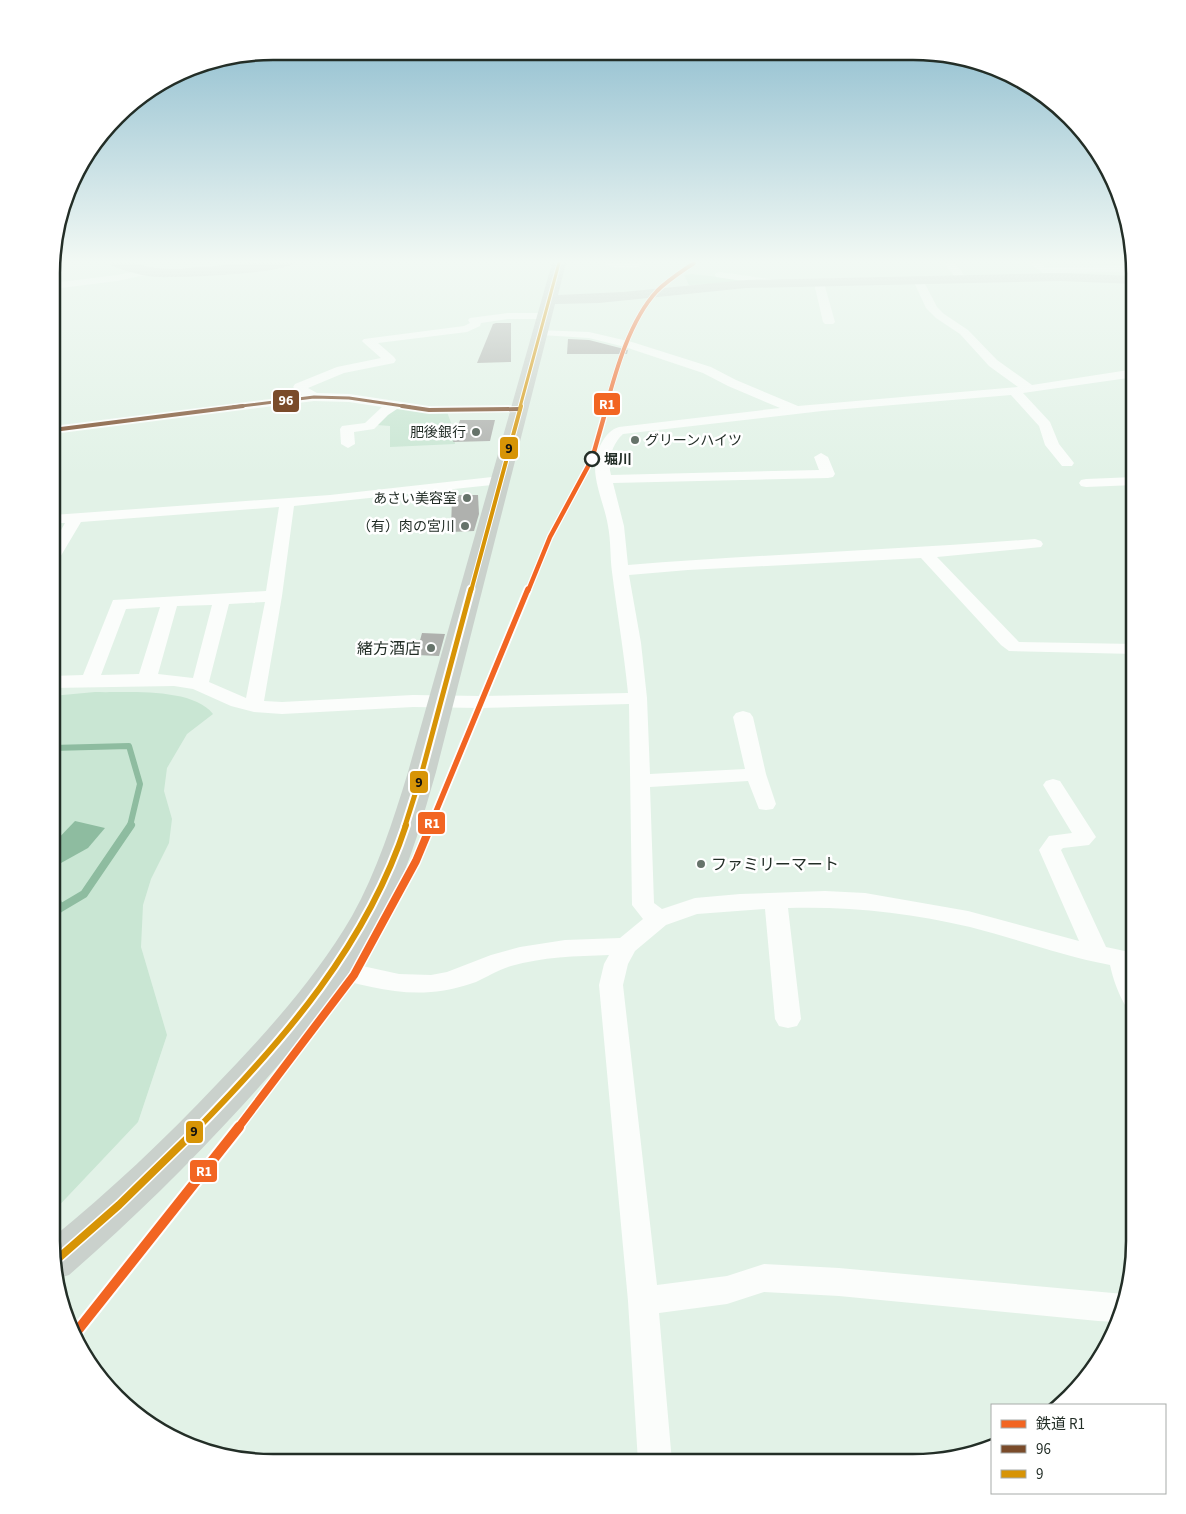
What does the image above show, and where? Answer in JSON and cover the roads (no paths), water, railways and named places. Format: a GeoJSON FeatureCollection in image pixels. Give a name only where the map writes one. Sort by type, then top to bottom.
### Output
{"type":"FeatureCollection","features":[{"type":"Feature","properties":{"kind":"main road"},"geometry":{"type":"LineString","coordinates":[[60,1257],[88,1234],[184,1144],[271,1051],[335,969],[368,915],[396,856],[422,772],[540,334]]}},
{"type":"Feature","properties":{"kind":"street"},"geometry":{"type":"LineString","coordinates":[[314,397],[299,387],[301,384],[341,370],[390,360],[368,341],[429,334]]}},
{"type":"Feature","properties":{"kind":"street"},"geometry":{"type":"LineString","coordinates":[[586,334],[628,344],[707,370],[732,383],[797,410]]}},
{"type":"Feature","properties":{"kind":"street"},"geometry":{"type":"LineString","coordinates":[[966,334],[993,363],[1030,389]]}},
{"type":"Feature","properties":{"kind":"street"},"geometry":{"type":"LineString","coordinates":[[658,919],[642,905],[638,698],[632,643],[620,571],[616,526],[602,468],[603,456],[611,439],[619,431],[797,410],[1014,391],[1126,374]]}},
{"type":"Feature","properties":{"kind":"street"},"geometry":{"type":"LineString","coordinates":[[1122,375],[1126,378]]}},
{"type":"Feature","properties":{"kind":"street"},"geometry":{"type":"LineString","coordinates":[[1014,391],[1046,425],[1052,445],[1067,463]]}},
{"type":"Feature","properties":{"kind":"street"},"geometry":{"type":"LineString","coordinates":[[60,429],[314,397],[349,398],[393,406],[440,410],[520,409]]}},
{"type":"Feature","properties":{"kind":"street"},"geometry":{"type":"LineString","coordinates":[[348,444],[347,429],[368,426],[383,412],[393,406]]}},
{"type":"Feature","properties":{"kind":"street"},"geometry":{"type":"LineString","coordinates":[[605,479],[828,474],[821,457]]}},
{"type":"Feature","properties":{"kind":"street"},"geometry":{"type":"LineString","coordinates":[[60,518],[287,502],[501,480]]}},
{"type":"Feature","properties":{"kind":"street"},"geometry":{"type":"LineString","coordinates":[[1086,483],[1126,481]]}},
{"type":"Feature","properties":{"kind":"street"},"geometry":{"type":"LineString","coordinates":[[254,706],[274,596],[287,502]]}},
{"type":"Feature","properties":{"kind":"street"},"geometry":{"type":"LineString","coordinates":[[60,544],[77,516]]}},
{"type":"Feature","properties":{"kind":"street"},"geometry":{"type":"LineString","coordinates":[[620,571],[688,565],[924,554],[1035,544]]}},
{"type":"Feature","properties":{"kind":"street"},"geometry":{"type":"LineString","coordinates":[[924,554],[1014,647],[1126,649]]}},
{"type":"Feature","properties":{"kind":"street"},"geometry":{"type":"LineString","coordinates":[[90,680],[118,604],[274,596]]}},
{"type":"Feature","properties":{"kind":"street"},"geometry":{"type":"LineString","coordinates":[[198,684],[202,678],[222,599]]}},
{"type":"Feature","properties":{"kind":"street"},"geometry":{"type":"LineString","coordinates":[[147,679],[170,602]]}},
{"type":"Feature","properties":{"kind":"street"},"geometry":{"type":"LineString","coordinates":[[60,682],[147,679],[198,684],[238,702],[254,706],[282,708],[413,701],[638,698]]}},
{"type":"Feature","properties":{"kind":"street"},"geometry":{"type":"LineString","coordinates":[[743,717],[756,774],[766,804]]}},
{"type":"Feature","properties":{"kind":"street"},"geometry":{"type":"LineString","coordinates":[[640,781],[756,774]]}},
{"type":"Feature","properties":{"kind":"street"},"geometry":{"type":"LineString","coordinates":[[1053,785],[1085,837],[1081,840],[1057,841],[1050,850],[1097,954]]}},
{"type":"Feature","properties":{"kind":"street"},"geometry":{"type":"LineString","coordinates":[[654,1454],[643,1301],[611,985],[616,964],[626,946],[658,919],[695,906],[825,899],[865,902],[968,919],[1097,954],[1126,960]]}},
{"type":"Feature","properties":{"kind":"street"},"geometry":{"type":"LineString","coordinates":[[776,901],[788,1019]]}},
{"type":"Feature","properties":{"kind":"street"},"geometry":{"type":"LineString","coordinates":[[335,969],[354,975],[404,984],[436,984],[462,977],[504,959],[540,951],[626,946]]}},
{"type":"Feature","properties":{"kind":"street"},"geometry":{"type":"LineString","coordinates":[[1126,968],[1124,975],[1126,980]]}},
{"type":"Feature","properties":{"kind":"street"},"geometry":{"type":"LineString","coordinates":[[643,1301],[727,1290],[764,1278],[839,1282],[1115,1308]]}},
{"type":"Feature","properties":{"kind":"waterway"},"geometry":{"type":"LineString","coordinates":[[60,748],[129,746],[140,784],[130,826]]}},
{"type":"Feature","properties":{"kind":"waterway"},"geometry":{"type":"LineString","coordinates":[[60,908],[84,894],[131,825]]}},
{"type":"Feature","properties":{"kind":"rail line","name":"R1"},"geometry":{"type":"LineString","coordinates":[[79,1329],[270,1088],[354,975],[416,861],[550,537],[592,459],[617,368],[632,334]]}},
{"type":"Feature","properties":{"kind":"place","name":"肥後銀行"},"geometry":{"type":"Point","coordinates":[476,432]}},
{"type":"Feature","properties":{"kind":"place","name":"グリーンハイツ"},"geometry":{"type":"Point","coordinates":[635,440]}},
{"type":"Feature","properties":{"kind":"place","name":"堀川"},"geometry":{"type":"Point","coordinates":[592,459]}},
{"type":"Feature","properties":{"kind":"place","name":"あさい美容室"},"geometry":{"type":"Point","coordinates":[467,498]}},
{"type":"Feature","properties":{"kind":"place","name":"（有）肉の宮川"},"geometry":{"type":"Point","coordinates":[465,526]}},
{"type":"Feature","properties":{"kind":"place","name":"緒方酒店"},"geometry":{"type":"Point","coordinates":[431,648]}},
{"type":"Feature","properties":{"kind":"place","name":"ファミリーマート"},"geometry":{"type":"Point","coordinates":[701,864]}}]}
